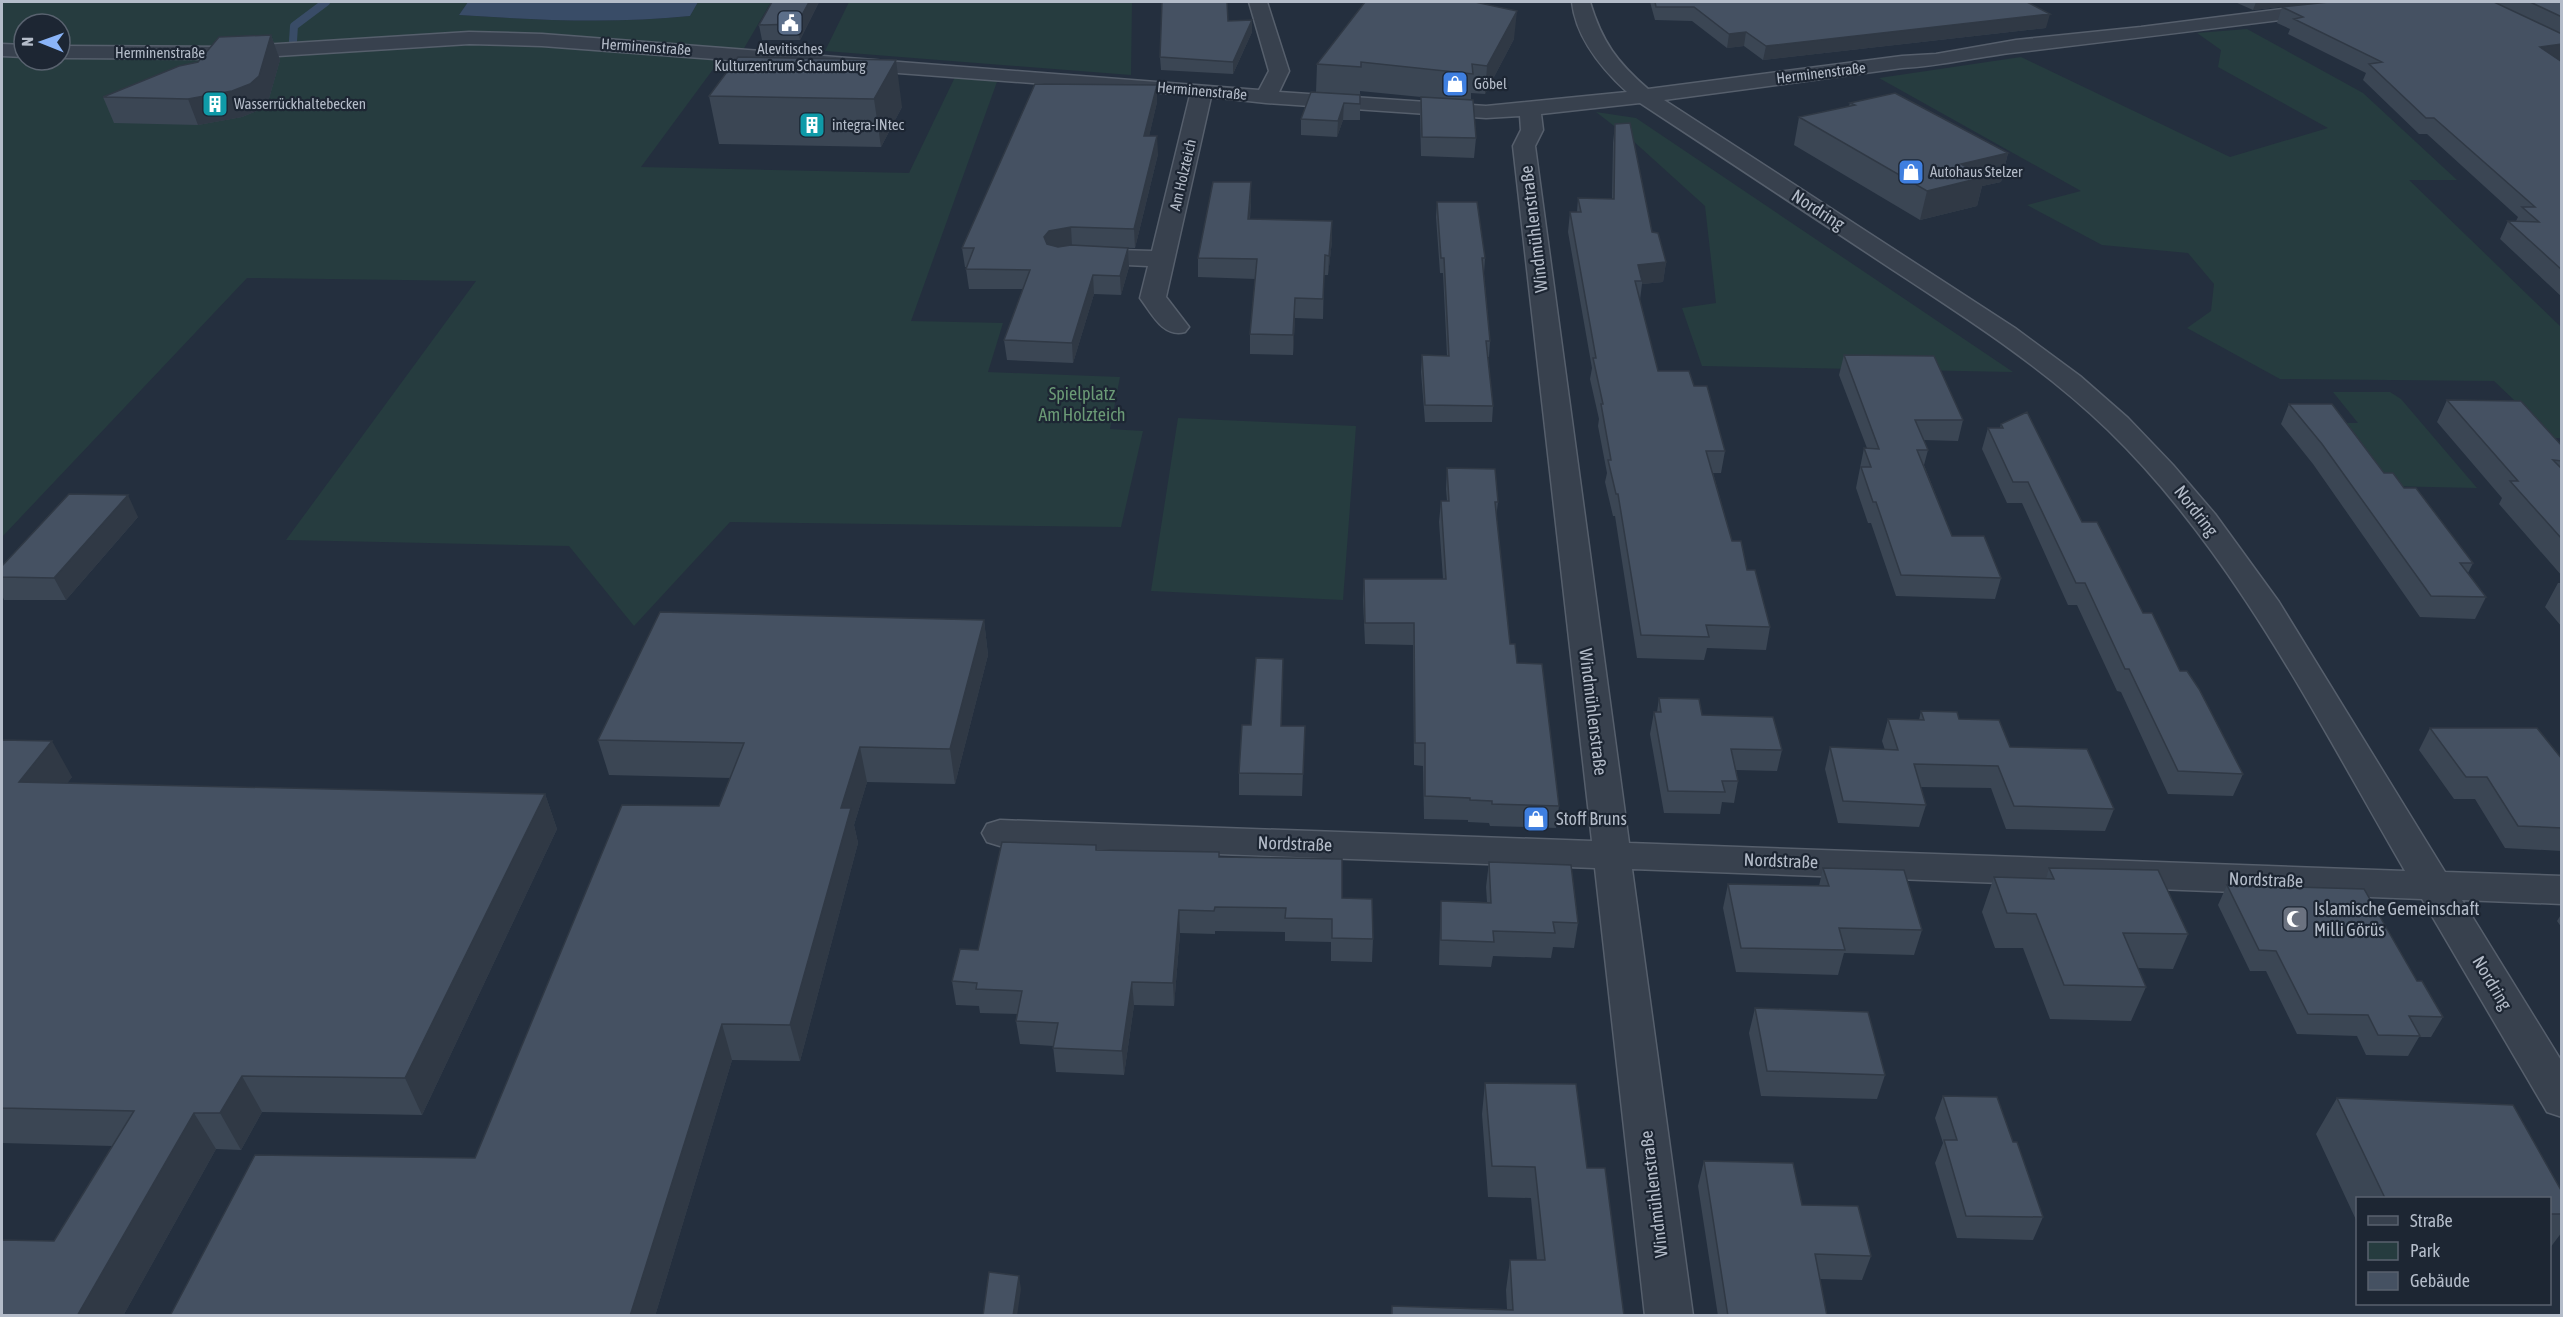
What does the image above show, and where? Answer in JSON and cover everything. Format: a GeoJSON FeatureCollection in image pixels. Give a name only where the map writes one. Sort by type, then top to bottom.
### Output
{"type":"FeatureCollection","features":[{"type":"Feature","properties":{"kind":"street","name":"Herminenstraße"},"geometry":{"type":"LineString","coordinates":[[1258,2],[1279,71],[1266,97]]}},
{"type":"Feature","properties":{"kind":"street","name":"Nordring"},"geometry":{"type":"LineString","coordinates":[[1581,2],[1590,36],[1602,56],[1644,96],[2006,333],[2070,382],[2118,424],[2163,471],[2204,520],[2268,609],[2562,1100]]}},
{"type":"Feature","properties":{"kind":"street"},"geometry":{"type":"LineString","coordinates":[[2255,2],[2280,14]]}},
{"type":"Feature","properties":{"kind":"street","name":"Herminenstraße"},"geometry":{"type":"LineString","coordinates":[[72,52],[232,53],[470,38],[542,40],[1486,112],[1530,110],[1902,62],[1936,60],[2016,46],[2141,33],[2375,2]]}},
{"type":"Feature","properties":{"kind":"street","name":"Am Holzteich"},"geometry":{"type":"LineString","coordinates":[[1176,327],[1153,298],[1202,90]]}},
{"type":"Feature","properties":{"kind":"street","name":"Windmühlenstraße"},"geometry":{"type":"LineString","coordinates":[[1530,110],[1532,130],[1524,146],[1669,1316]]}},
{"type":"Feature","properties":{"kind":"street"},"geometry":{"type":"LineString","coordinates":[[1060,257],[1072,255],[1163,259]]}},
{"type":"Feature","properties":{"kind":"street","name":"Nordstraße"},"geometry":{"type":"LineString","coordinates":[[1000,833],[2562,890]]}},
{"type":"Feature","properties":{"kind":"green space","name":"Spielplatz Am Holzteich"},"geometry":{"type":"Polygon","coordinates":[[[2,2],[468,2],[459,15],[603,21],[690,16],[698,2],[771,2],[743,50],[728,49],[641,167],[909,173],[956,75],[998,79],[911,321],[1003,323],[988,372],[1120,377],[1110,429],[1143,431],[1121,527],[730,522],[634,626],[569,546],[286,540],[476,281],[247,278],[2,537],[2,2]]]}},
{"type":"Feature","properties":{"kind":"green space"},"geometry":{"type":"Polygon","coordinates":[[[849,2],[1132,2],[1131,75],[825,51],[849,2]]]}},
{"type":"Feature","properties":{"kind":"green space"},"geometry":{"type":"Polygon","coordinates":[[[2247,29],[2363,93],[2457,180],[2409,180],[2561,327],[2561,438],[2554,438],[2494,381],[2280,379],[2187,328],[2211,311],[2214,284],[2188,253],[2102,245],[2027,205],[2081,191],[1879,78],[2021,57],[2230,157],[2328,128],[2218,67],[2221,50],[2197,33],[2247,29]]]}},
{"type":"Feature","properties":{"kind":"green space"},"geometry":{"type":"Polygon","coordinates":[[[1596,112],[1636,118],[2013,372],[1702,366],[1682,308],[1716,303],[1705,206],[1631,139],[1596,112]]]}},
{"type":"Feature","properties":{"kind":"green space"},"geometry":{"type":"Polygon","coordinates":[[[2333,392],[2390,392],[2401,399],[2477,488],[2338,485],[2331,423],[2358,423],[2333,392]]]}},
{"type":"Feature","properties":{"kind":"green space"},"geometry":{"type":"Polygon","coordinates":[[[1178,418],[1356,426],[1343,600],[1151,591],[1178,418]]]}},
{"type":"Feature","properties":{"kind":"water"},"geometry":{"type":"Polygon","coordinates":[[[468,2],[698,2],[690,16],[603,21],[459,15],[468,2]]]}},
{"type":"Feature","properties":{"kind":"building"},"geometry":{"type":"Polygon","coordinates":[[[772,2],[809,2],[797,24],[759,25],[772,2]]]}},
{"type":"Feature","properties":{"kind":"building"},"geometry":{"type":"Polygon","coordinates":[[[1162,2],[1227,2],[1228,21],[1252,20],[1233,62],[1160,57],[1162,2]]]}},
{"type":"Feature","properties":{"kind":"building"},"geometry":{"type":"Polygon","coordinates":[[[1365,2],[1475,2],[1517,11],[1487,66],[1472,64],[1473,74],[1361,62],[1361,67],[1317,64],[1365,2]]]}},
{"type":"Feature","properties":{"kind":"building"},"geometry":{"type":"Polygon","coordinates":[[[1655,2],[2027,2],[2050,14],[1766,46],[1746,32],[1729,34],[1694,7],[1656,7],[1655,2]]]}},
{"type":"Feature","properties":{"kind":"building"},"geometry":{"type":"Polygon","coordinates":[[[2329,2],[2494,2],[2562,34],[2562,44],[2540,47],[2562,62],[2562,270],[2508,221],[2539,222],[2522,207],[2535,207],[2434,118],[2426,118],[2369,64],[2382,62],[2294,19],[2303,17],[2282,7],[2329,2]]]}},
{"type":"Feature","properties":{"kind":"building"},"geometry":{"type":"Polygon","coordinates":[[[2530,2],[2562,2],[2562,17],[2530,2]]]}},
{"type":"Feature","properties":{"kind":"building"},"geometry":{"type":"Polygon","coordinates":[[[271,35],[259,76],[250,84],[232,91],[188,99],[103,97],[179,66],[198,62],[219,37],[271,35]]]}},
{"type":"Feature","properties":{"kind":"building"},"geometry":{"type":"Polygon","coordinates":[[[738,57],[896,60],[874,99],[709,96],[738,57]]]}},
{"type":"Feature","properties":{"kind":"building"},"geometry":{"type":"Polygon","coordinates":[[[1035,84],[1157,85],[1144,136],[1157,136],[1134,229],[1071,227],[1049,231],[1044,237],[1047,244],[1058,247],[1071,245],[1128,248],[1120,276],[1093,275],[1072,343],[1004,340],[1030,270],[966,269],[974,248],[962,248],[1035,84]]]}},
{"type":"Feature","properties":{"kind":"building"},"geometry":{"type":"Polygon","coordinates":[[[1311,92],[1360,95],[1360,104],[1344,103],[1338,121],[1301,119],[1311,92]]]}},
{"type":"Feature","properties":{"kind":"building"},"geometry":{"type":"Polygon","coordinates":[[[1895,93],[2008,153],[1961,164],[1984,177],[1927,191],[1799,117],[1855,105],[1850,103],[1895,93]]]}},
{"type":"Feature","properties":{"kind":"building"},"geometry":{"type":"Polygon","coordinates":[[[1421,97],[1473,100],[1476,138],[1422,137],[1421,97]]]}},
{"type":"Feature","properties":{"kind":"building"},"geometry":{"type":"Polygon","coordinates":[[[1630,123],[1652,232],[1658,233],[1666,262],[1638,265],[1642,281],[1635,281],[1658,371],[1689,371],[1694,386],[1707,386],[1725,451],[1706,451],[1732,541],[1741,541],[1747,570],[1755,570],[1770,627],[1706,625],[1709,637],[1641,635],[1618,494],[1616,494],[1608,460],[1611,460],[1601,404],[1603,404],[1593,358],[1596,358],[1570,212],[1581,212],[1578,198],[1614,199],[1615,124],[1630,123]]]}},
{"type":"Feature","properties":{"kind":"building"},"geometry":{"type":"Polygon","coordinates":[[[1213,182],[1251,182],[1248,219],[1332,221],[1329,256],[1325,255],[1323,299],[1295,298],[1293,335],[1250,334],[1257,259],[1198,258],[1213,182]]]}},
{"type":"Feature","properties":{"kind":"building"},"geometry":{"type":"Polygon","coordinates":[[[1437,202],[1477,202],[1485,258],[1482,258],[1490,341],[1486,341],[1493,406],[1425,405],[1422,355],[1449,356],[1444,258],[1441,258],[1437,202]]]}},
{"type":"Feature","properties":{"kind":"building"},"geometry":{"type":"Polygon","coordinates":[[[1844,355],[1934,356],[1963,420],[1915,420],[1928,450],[1917,450],[1952,536],[1984,536],[2001,578],[1901,575],[1876,502],[1873,502],[1861,467],[1871,467],[1864,448],[1879,449],[1844,355]]]}},
{"type":"Feature","properties":{"kind":"building"},"geometry":{"type":"Polygon","coordinates":[[[2447,400],[2521,401],[2562,446],[2562,461],[2553,460],[2562,469],[2562,539],[2510,481],[2518,481],[2447,400]]]}},
{"type":"Feature","properties":{"kind":"building"},"geometry":{"type":"Polygon","coordinates":[[[2289,404],[2332,404],[2384,473],[2393,473],[2404,488],[2416,488],[2473,563],[2460,563],[2486,597],[2431,596],[2322,444],[2289,404]]]}},
{"type":"Feature","properties":{"kind":"building"},"geometry":{"type":"Polygon","coordinates":[[[2027,412],[2082,522],[2097,522],[2143,613],[2152,613],[2180,671],[2187,671],[2199,689],[2243,774],[2178,771],[2129,669],[2125,669],[2085,583],[2076,583],[2028,482],[2013,482],[1988,428],[2003,428],[2001,424],[2027,412]]]}},
{"type":"Feature","properties":{"kind":"building"},"geometry":{"type":"Polygon","coordinates":[[[1447,468],[1495,469],[1498,502],[1495,502],[1510,644],[1515,644],[1517,663],[1542,664],[1559,806],[1492,804],[1492,801],[1470,800],[1470,798],[1425,796],[1425,743],[1415,743],[1414,623],[1365,623],[1364,579],[1446,579],[1441,501],[1449,501],[1447,468]]]}},
{"type":"Feature","properties":{"kind":"building"},"geometry":{"type":"Polygon","coordinates":[[[69,494],[128,495],[54,578],[2,577],[2,566],[69,494]]]}},
{"type":"Feature","properties":{"kind":"building"},"geometry":{"type":"Polygon","coordinates":[[[660,612],[984,620],[950,749],[860,747],[841,808],[851,808],[790,1025],[722,1024],[630,1316],[170,1316],[255,1155],[475,1158],[622,805],[719,806],[744,743],[598,740],[660,612]]]}},
{"type":"Feature","properties":{"kind":"building"},"geometry":{"type":"Polygon","coordinates":[[[1256,658],[1283,659],[1281,726],[1305,726],[1303,774],[1239,773],[1242,725],[1251,725],[1256,658]]]}},
{"type":"Feature","properties":{"kind":"building"},"geometry":{"type":"Polygon","coordinates":[[[1659,698],[1699,699],[1702,715],[1773,717],[1782,750],[1731,749],[1738,781],[1722,781],[1725,792],[1668,791],[1654,712],[1661,712],[1659,698]]]}},
{"type":"Feature","properties":{"kind":"building"},"geometry":{"type":"Polygon","coordinates":[[[1921,711],[1957,712],[1959,719],[1999,720],[2010,747],[2087,749],[2114,809],[2014,806],[1998,766],[1914,764],[1926,805],[1843,801],[1830,747],[1898,750],[1888,719],[1924,720],[1921,711]]]}},
{"type":"Feature","properties":{"kind":"building"},"geometry":{"type":"Polygon","coordinates":[[[2430,728],[2537,728],[2562,759],[2562,828],[2518,826],[2487,777],[2466,777],[2430,728]]]}},
{"type":"Feature","properties":{"kind":"building"},"geometry":{"type":"Polygon","coordinates":[[[2,740],[52,741],[19,782],[545,794],[405,1078],[242,1076],[220,1113],[194,1113],[77,1316],[2,1316],[2,1240],[54,1241],[134,1111],[2,1108],[2,740]]]}},
{"type":"Feature","properties":{"kind":"building"},"geometry":{"type":"Polygon","coordinates":[[[1002,842],[1096,845],[1096,850],[1219,852],[1219,857],[1342,859],[1342,898],[1372,899],[1373,939],[1332,938],[1332,919],[1285,918],[1286,908],[1215,907],[1214,911],[1179,910],[1173,983],[1132,982],[1122,1051],[1053,1048],[1058,1023],[1016,1021],[1022,991],[976,989],[977,983],[952,981],[960,949],[978,950],[1002,842]]]}},
{"type":"Feature","properties":{"kind":"building"},"geometry":{"type":"Polygon","coordinates":[[[1489,862],[1571,865],[1578,923],[1553,922],[1555,933],[1493,931],[1494,942],[1441,940],[1441,901],[1491,903],[1489,862]]]}},
{"type":"Feature","properties":{"kind":"building"},"geometry":{"type":"Polygon","coordinates":[[[1823,868],[1904,870],[1922,930],[1839,928],[1845,950],[1741,948],[1728,884],[1829,886],[1823,868]]]}},
{"type":"Feature","properties":{"kind":"building"},"geometry":{"type":"Polygon","coordinates":[[[2049,868],[2158,870],[2188,934],[2123,933],[2146,987],[2064,985],[2036,914],[2007,913],[1994,877],[2054,879],[2049,868]]]}},
{"type":"Feature","properties":{"kind":"building"},"geometry":{"type":"Polygon","coordinates":[[[2227,885],[2364,889],[2417,981],[2422,981],[2443,1017],[2409,1016],[2420,1036],[2378,1035],[2368,1015],[2308,1014],[2276,951],[2259,950],[2227,885]]]}},
{"type":"Feature","properties":{"kind":"building"},"geometry":{"type":"Polygon","coordinates":[[[1755,1008],[1868,1012],[1885,1075],[1767,1071],[1755,1008]]]}},
{"type":"Feature","properties":{"kind":"building"},"geometry":{"type":"Polygon","coordinates":[[[1485,1083],[1576,1084],[1587,1168],[1605,1168],[1624,1316],[1392,1316],[1392,1306],[1513,1310],[1510,1260],[1545,1260],[1535,1167],[1492,1166],[1485,1083]]]}},
{"type":"Feature","properties":{"kind":"building"},"geometry":{"type":"Polygon","coordinates":[[[1943,1096],[1997,1097],[2013,1142],[2017,1142],[2043,1217],[1966,1216],[1944,1140],[1957,1140],[1943,1096]]]}},
{"type":"Feature","properties":{"kind":"building"},"geometry":{"type":"Polygon","coordinates":[[[2337,1098],[2513,1105],[2562,1192],[2562,1214],[2551,1214],[2551,1197],[2385,1197],[2337,1098]]]}},
{"type":"Feature","properties":{"kind":"building"},"geometry":{"type":"Polygon","coordinates":[[[1704,1161],[1793,1163],[1802,1205],[1858,1206],[1871,1256],[1815,1254],[1827,1316],[1728,1316],[1704,1161]]]}},
{"type":"Feature","properties":{"kind":"building"},"geometry":{"type":"Polygon","coordinates":[[[989,1272],[1019,1276],[1013,1316],[983,1316],[989,1272]]]}},
{"type":"Feature","properties":{"kind":"waterway"},"geometry":{"type":"LineString","coordinates":[[293,41],[294,26],[326,2]]}},
{"type":"Feature","properties":{"kind":"place","name":"Alevitisches Kulturzentrum Schaumburg"},"geometry":{"type":"Point","coordinates":[790,23]}},
{"type":"Feature","properties":{"kind":"place","name":"Göbel"},"geometry":{"type":"Point","coordinates":[1455,84]}},
{"type":"Feature","properties":{"kind":"place","name":"Wasserrückhaltebecken"},"geometry":{"type":"Point","coordinates":[215,104]}},
{"type":"Feature","properties":{"kind":"place","name":"integra-INtec"},"geometry":{"type":"Point","coordinates":[812,125]}},
{"type":"Feature","properties":{"kind":"place","name":"Autohaus Stelzer"},"geometry":{"type":"Point","coordinates":[1911,172]}},
{"type":"Feature","properties":{"kind":"place","name":"Stoff Bruns"},"geometry":{"type":"Point","coordinates":[1536,819]}},
{"type":"Feature","properties":{"kind":"place","name":"Islamische Gemeinschaft Milli Görüs"},"geometry":{"type":"Point","coordinates":[2295,919]}}]}
